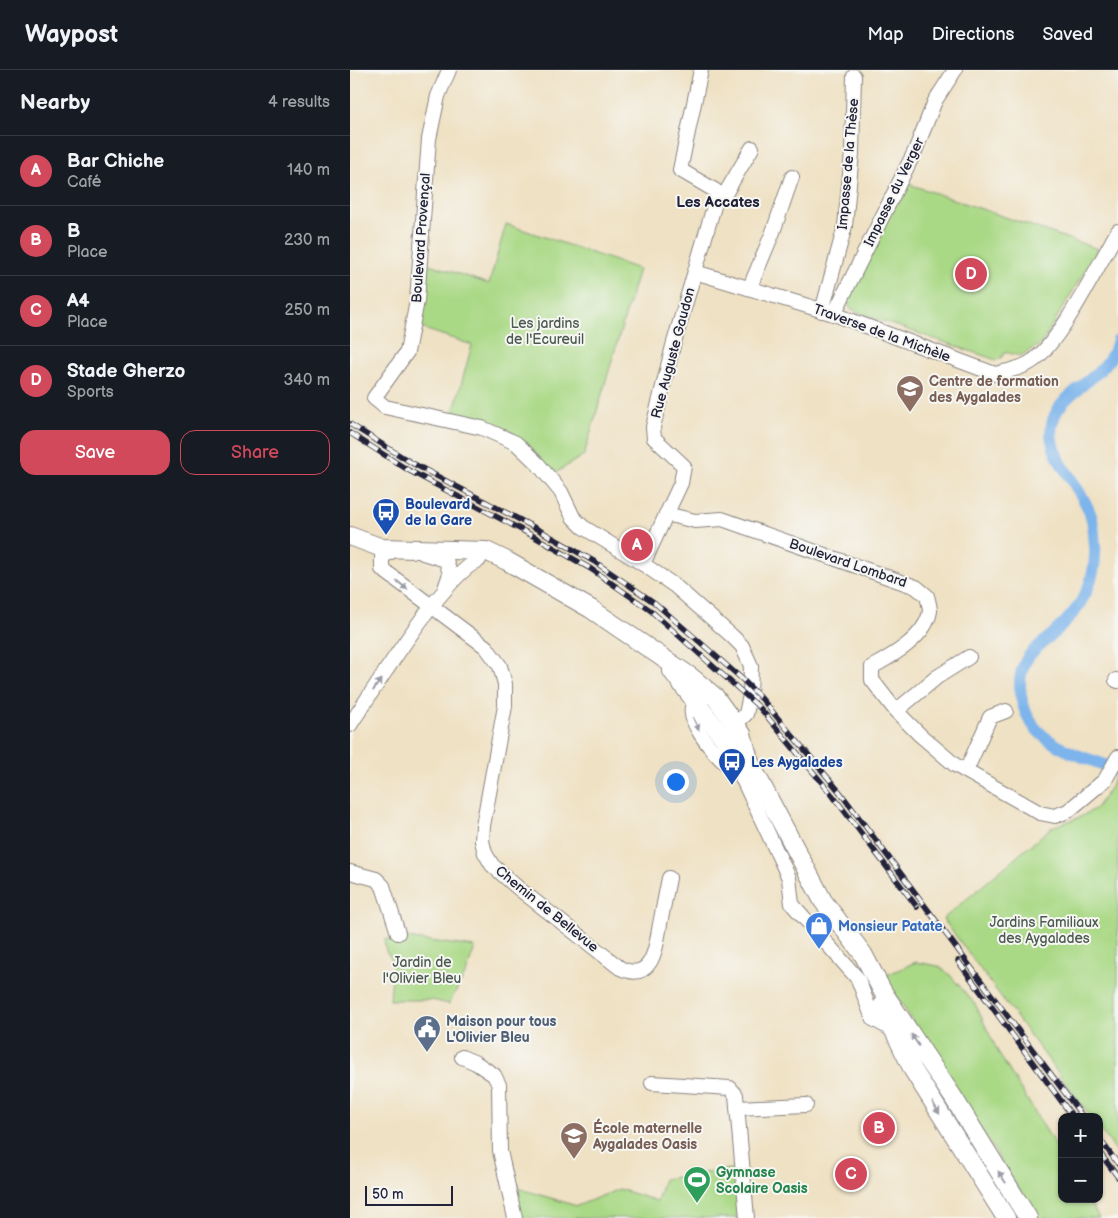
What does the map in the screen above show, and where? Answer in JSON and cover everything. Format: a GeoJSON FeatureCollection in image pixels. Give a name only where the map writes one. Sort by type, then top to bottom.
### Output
{"type":"FeatureCollection","features":[{"type":"Feature","properties":{"kind":"main road"},"geometry":{"type":"LineString","coordinates":[[350,536],[382,548],[407,562],[479,560],[524,572]]}},
{"type":"Feature","properties":{"kind":"main road"},"geometry":{"type":"LineString","coordinates":[[350,548],[359,553],[389,553],[415,550],[486,551],[524,572],[591,610],[691,677],[714,697],[736,723],[742,734],[744,766]]}},
{"type":"Feature","properties":{"kind":"main road"},"geometry":{"type":"LineString","coordinates":[[662,658],[744,766],[824,901],[863,954],[876,994],[912,1070],[1006,1218]]}},
{"type":"Feature","properties":{"kind":"main road"},"geometry":{"type":"LineString","coordinates":[[876,994],[954,1096],[1028,1218]]}},
{"type":"Feature","properties":{"kind":"street","name":"Boulevard Provençal"},"geometry":{"type":"LineString","coordinates":[[449,70],[438,96],[429,139],[417,301],[407,352],[374,398],[385,407],[482,428],[516,443],[538,464],[555,485],[573,517],[583,527],[643,564]]}},
{"type":"Feature","properties":{"kind":"street"},"geometry":{"type":"LineString","coordinates":[[695,272],[717,196],[716,191],[680,170],[701,70]]}},
{"type":"Feature","properties":{"kind":"street","name":"Impasse du Verger"},"geometry":{"type":"LineString","coordinates":[[828,312],[916,151],[935,101],[955,70]]}},
{"type":"Feature","properties":{"kind":"street","name":"Impasse de la Thèse"},"geometry":{"type":"LineString","coordinates":[[828,312],[845,226],[852,153],[854,76]]}},
{"type":"Feature","properties":{"kind":"street"},"geometry":{"type":"LineString","coordinates":[[717,196],[725,194],[752,148]]}},
{"type":"Feature","properties":{"kind":"street"},"geometry":{"type":"LineString","coordinates":[[750,287],[773,232],[792,177]]}},
{"type":"Feature","properties":{"kind":"street","name":"Traverse de la Michèle"},"geometry":{"type":"LineString","coordinates":[[695,272],[828,312],[995,374],[1014,370],[1032,362],[1049,346],[1118,231]]}},
{"type":"Feature","properties":{"kind":"street","name":"Rue Auguste Gaudon"},"geometry":{"type":"LineString","coordinates":[[643,564],[681,483],[684,466],[654,438],[653,427],[695,272]]}},
{"type":"Feature","properties":{"kind":"street","name":"Boulevard Lombard"},"geometry":{"type":"LineString","coordinates":[[666,514],[695,521],[722,518],[916,587],[927,596],[930,611],[917,636],[892,656],[872,667],[872,680],[896,711],[920,735],[955,764],[1040,813],[1055,816],[1068,811],[1105,780],[1117,758]]}},
{"type":"Feature","properties":{"kind":"street"},"geometry":{"type":"LineString","coordinates":[[415,550],[446,560],[450,574],[442,594]]}},
{"type":"Feature","properties":{"kind":"street"},"geometry":{"type":"LineString","coordinates":[[389,553],[382,569],[432,608]]}},
{"type":"Feature","properties":{"kind":"street"},"geometry":{"type":"LineString","coordinates":[[350,725],[442,594],[469,565],[479,560]]}},
{"type":"Feature","properties":{"kind":"street"},"geometry":{"type":"LineString","coordinates":[[643,564],[674,586],[732,636],[742,646],[748,656],[751,666],[750,695],[746,714],[728,730],[728,744]]}},
{"type":"Feature","properties":{"kind":"street","name":"Chemin de Bellevue"},"geometry":{"type":"LineString","coordinates":[[432,608],[486,647],[500,666],[504,684],[505,706],[482,841],[492,865],[518,888],[620,968],[630,972],[641,970],[654,956],[669,878]]}},
{"type":"Feature","properties":{"kind":"street"},"geometry":{"type":"LineString","coordinates":[[896,711],[937,677],[968,657]]}},
{"type":"Feature","properties":{"kind":"street"},"geometry":{"type":"LineString","coordinates":[[736,723],[708,699],[695,701],[691,707],[694,723],[708,746],[723,763],[731,768],[744,766],[789,878],[792,904],[858,978],[876,994]]}},
{"type":"Feature","properties":{"kind":"street"},"geometry":{"type":"LineString","coordinates":[[966,771],[990,717],[1006,711]]}},
{"type":"Feature","properties":{"kind":"street"},"geometry":{"type":"LineString","coordinates":[[350,872],[376,879],[383,886],[398,933]]}},
{"type":"Feature","properties":{"kind":"street"},"geometry":{"type":"LineString","coordinates":[[462,1058],[494,1075],[499,1085],[500,1151],[515,1218]]}},
{"type":"Feature","properties":{"kind":"street"},"geometry":{"type":"LineString","coordinates":[[652,1083],[730,1088],[736,1095],[747,1218]]}},
{"type":"Feature","properties":{"kind":"street"},"geometry":{"type":"LineString","coordinates":[[737,1108],[806,1105]]}},
{"type":"Feature","properties":{"kind":"green space"},"geometry":{"type":"Polygon","coordinates":[[[903,182],[1098,249],[1041,344],[1020,356],[1005,352],[1001,358],[996,360],[859,313],[850,308],[847,300],[903,182]]]}},
{"type":"Feature","properties":{"kind":"green space","name":"Les jardins de l'Ecureuil"},"geometry":{"type":"Polygon","coordinates":[[[506,224],[639,269],[584,455],[554,474],[510,432],[481,420],[453,414],[472,345],[418,327],[426,263],[489,284],[506,224]]]}},
{"type":"Feature","properties":{"kind":"green space","name":"Jardins Familiaux des Aygalades"},"geometry":{"type":"Polygon","coordinates":[[[1115,776],[1118,777],[1118,1153],[1103,1133],[1103,1113],[1088,1113],[943,919],[1052,827],[1080,817],[1096,808],[1111,787],[1115,776]]]}},
{"type":"Feature","properties":{"kind":"green space","name":"Jardin de l'Olivier Bleu"},"geometry":{"type":"Polygon","coordinates":[[[398,937],[475,947],[466,973],[449,1004],[432,1000],[390,1000],[393,961],[386,951],[384,940],[398,937]]]}},
{"type":"Feature","properties":{"kind":"green space"},"geometry":{"type":"Polygon","coordinates":[[[916,962],[938,966],[949,974],[975,1004],[999,1054],[1058,1150],[1058,1203],[1090,1203],[1099,1218],[1037,1218],[884,976],[916,962]]]}},
{"type":"Feature","properties":{"kind":"green space"},"geometry":{"type":"Polygon","coordinates":[[[736,1168],[741,1218],[520,1218],[511,1186],[577,1206],[619,1189],[657,1201],[664,1179],[736,1168]]]}},
{"type":"Feature","properties":{"kind":"waterway"},"geometry":{"type":"LineString","coordinates":[[1118,340],[1113,354],[1105,365],[1066,399],[1053,420],[1051,433],[1058,457],[1086,504],[1093,523],[1095,559],[1090,582],[1086,593],[1073,613],[1028,657],[1020,679],[1020,691],[1026,713],[1040,733],[1065,749],[1118,770]]}},
{"type":"Feature","properties":{"kind":"railway"},"geometry":{"type":"LineString","coordinates":[[350,424],[412,463],[595,562],[655,603],[741,678],[761,698],[839,791],[1080,1113]]}},
{"type":"Feature","properties":{"kind":"railway"},"geometry":{"type":"LineString","coordinates":[[350,433],[408,470],[591,569],[650,610],[760,708],[833,796],[917,907]]}},
{"type":"Feature","properties":{"kind":"railway"},"geometry":{"type":"LineString","coordinates":[[958,961],[1070,1113]]}},
{"type":"Feature","properties":{"kind":"railway"},"geometry":{"type":"LineString","coordinates":[[1103,1143],[1118,1164]]}},
{"type":"Feature","properties":{"kind":"railway"},"geometry":{"type":"LineString","coordinates":[[1103,1157],[1118,1177]]}},
{"type":"Feature","properties":{"kind":"place","name":"Stade Gherzo"},"geometry":{"type":"Point","coordinates":[971,274]}},
{"type":"Feature","properties":{"kind":"place","name":"Centre de formation des Aygalades"},"geometry":{"type":"Point","coordinates":[910,413]}},
{"type":"Feature","properties":{"kind":"place","name":"Boulevard de la Gare"},"geometry":{"type":"Point","coordinates":[386,536]}},
{"type":"Feature","properties":{"kind":"place","name":"Bar Chiche"},"geometry":{"type":"Point","coordinates":[637,545]}},
{"type":"Feature","properties":{"kind":"place","name":"Les Aygalades"},"geometry":{"type":"Point","coordinates":[732,786]}},
{"type":"Feature","properties":{"kind":"place","name":"Monsieur Patate"},"geometry":{"type":"Point","coordinates":[819,950]}},
{"type":"Feature","properties":{"kind":"place","name":"Maison pour tous L'Olivier Bleu"},"geometry":{"type":"Point","coordinates":[427,1053]}},
{"type":"Feature","properties":{"kind":"place","name":"B"},"geometry":{"type":"Point","coordinates":[879,1128]}},
{"type":"Feature","properties":{"kind":"place","name":"École maternelle Aygalades Oasis"},"geometry":{"type":"Point","coordinates":[574,1160]}},
{"type":"Feature","properties":{"kind":"place","name":"A4"},"geometry":{"type":"Point","coordinates":[851,1174]}},
{"type":"Feature","properties":{"kind":"place","name":"Gymnase Scolaire Oasis"},"geometry":{"type":"Point","coordinates":[697,1204]}},
{"type":"Feature","properties":{"kind":"district","name":"Les Accates"},"geometry":{"type":"Point","coordinates":[718,202]}}]}
